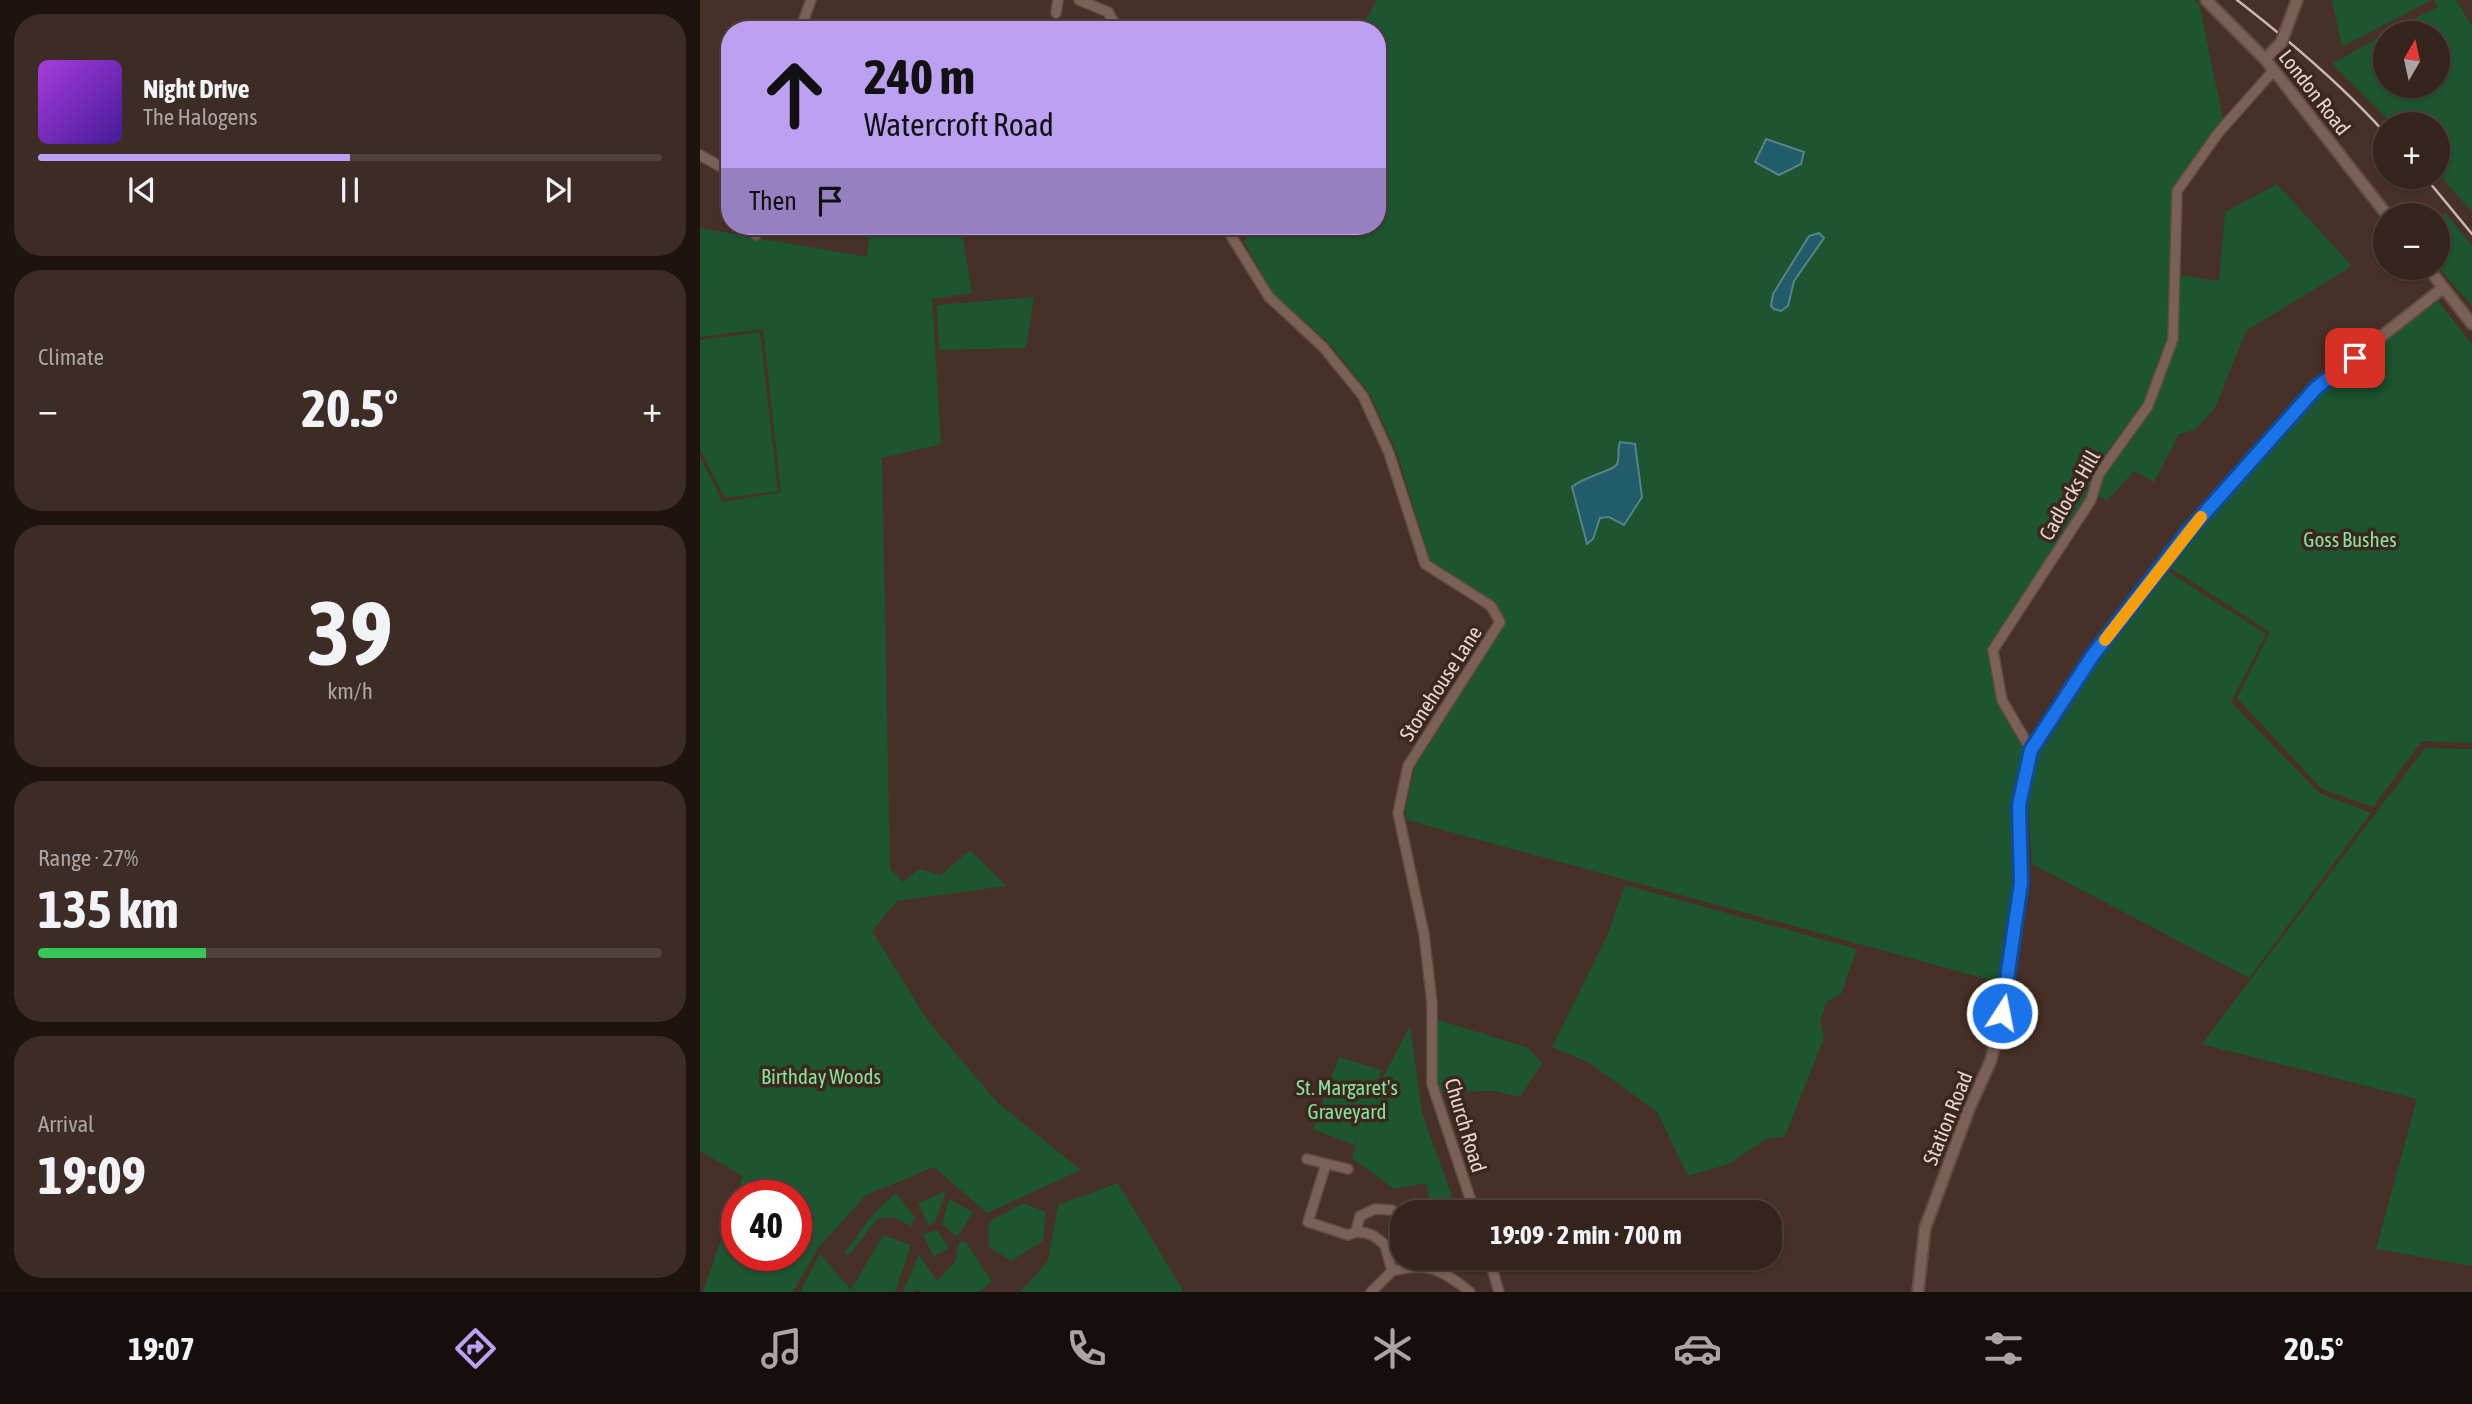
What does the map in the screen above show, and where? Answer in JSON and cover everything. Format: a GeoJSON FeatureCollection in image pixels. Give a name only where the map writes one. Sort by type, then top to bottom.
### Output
{"type":"FeatureCollection","features":[{"type":"Feature","properties":{"kind":"street"},"geometry":{"type":"LineString","coordinates":[[803,21],[811,0]]}},
{"type":"Feature","properties":{"kind":"street"},"geometry":{"type":"LineString","coordinates":[[1056,13],[1058,0]]}},
{"type":"Feature","properties":{"kind":"street"},"geometry":{"type":"LineString","coordinates":[[1079,0],[1108,12],[1113,21]]}},
{"type":"Feature","properties":{"kind":"street","name":"London Road"},"geometry":{"type":"LineString","coordinates":[[2206,0],[2265,59],[2378,203]]}},
{"type":"Feature","properties":{"kind":"street"},"geometry":{"type":"LineString","coordinates":[[2265,59],[2281,43],[2297,0]]}},
{"type":"Feature","properties":{"kind":"street","name":"Cadlocks Hill"},"geometry":{"type":"LineString","coordinates":[[2031,750],[2002,700],[1993,650],[2091,500],[2099,474],[2148,406],[2173,339],[2178,191],[2219,132],[2274,70]]}},
{"type":"Feature","properties":{"kind":"street"},"geometry":{"type":"LineString","coordinates":[[700,155],[721,167]]}},
{"type":"Feature","properties":{"kind":"street","name":"Stonehouse Lane"},"geometry":{"type":"LineString","coordinates":[[1231,235],[1269,297],[1323,347],[1363,396],[1389,453],[1424,564],[1491,606],[1500,622],[1408,766],[1398,813],[1424,934],[1432,1003]]}},
{"type":"Feature","properties":{"kind":"street"},"geometry":{"type":"LineString","coordinates":[[2437,280],[2472,324]]}},
{"type":"Feature","properties":{"kind":"street"},"geometry":{"type":"LineString","coordinates":[[2031,750],[2093,655],[2187,533],[2306,398],[2443,288]]}},
{"type":"Feature","properties":{"kind":"street","name":"Station Road"},"geometry":{"type":"LineString","coordinates":[[1918,1292],[1925,1227],[1969,1109],[1991,1060],[2007,990],[2021,883],[2019,805],[2031,750]]}},
{"type":"Feature","properties":{"kind":"street","name":"Church Road"},"geometry":{"type":"LineString","coordinates":[[1432,1003],[1432,1084],[1471,1200]]}},
{"type":"Feature","properties":{"kind":"street"},"geometry":{"type":"LineString","coordinates":[[1307,1159],[1348,1169]]}},
{"type":"Feature","properties":{"kind":"street"},"geometry":{"type":"LineString","coordinates":[[1326,1164],[1308,1222],[1348,1235],[1356,1231],[1378,1238],[1385,1245],[1392,1271],[1371,1292]]}},
{"type":"Feature","properties":{"kind":"street"},"geometry":{"type":"LineString","coordinates":[[1356,1231],[1360,1216],[1366,1212],[1390,1210]]}},
{"type":"Feature","properties":{"kind":"street"},"geometry":{"type":"LineString","coordinates":[[1443,1270],[1458,1288],[1470,1292]]}},
{"type":"Feature","properties":{"kind":"street"},"geometry":{"type":"LineString","coordinates":[[1493,1270],[1499,1292]]}},
{"type":"Feature","properties":{"kind":"green space"},"geometry":{"type":"Polygon","coordinates":[[[1377,0],[2193,0],[2199,3],[2223,119],[2173,187],[2167,338],[2143,403],[2093,471],[2086,499],[1987,650],[1998,704],[2025,752],[2012,806],[2015,884],[2001,983],[1407,820],[1405,811],[1415,767],[1506,623],[1495,602],[1430,560],[1397,453],[1370,394],[1330,344],[1273,293],[1244,242],[1248,235],[1386,235],[1386,21],[1365,21],[1377,0]]]}},
{"type":"Feature","properties":{"kind":"green space"},"geometry":{"type":"Polygon","coordinates":[[[2332,0],[2431,0],[2391,21],[2373,21],[2373,31],[2342,47],[2332,0]]]}},
{"type":"Feature","properties":{"kind":"green space"},"geometry":{"type":"Polygon","coordinates":[[[2434,0],[2456,0],[2472,26],[2472,212],[2450,187],[2450,112],[2381,112],[2332,64],[2373,41],[2373,98],[2450,98],[2450,21],[2410,21],[2438,7],[2434,0]]]}},
{"type":"Feature","properties":{"kind":"green space"},"geometry":{"type":"Polygon","coordinates":[[[2277,184],[2352,266],[2246,331],[2215,408],[2195,430],[2179,434],[2154,482],[2134,471],[2107,501],[2099,496],[2102,476],[2149,414],[2178,339],[2180,275],[2219,281],[2225,212],[2277,184]]]}},
{"type":"Feature","properties":{"kind":"green space"},"geometry":{"type":"Polygon","coordinates":[[[2450,218],[2472,246],[2472,306],[2449,280],[2450,218]]]}},
{"type":"Feature","properties":{"kind":"green space","name":"Birthday Woods"},"geometry":{"type":"Polygon","coordinates":[[[700,228],[721,232],[721,235],[740,235],[867,257],[869,235],[962,235],[972,293],[932,299],[941,444],[882,458],[890,869],[903,882],[919,869],[941,875],[970,850],[1007,886],[897,901],[872,931],[928,1021],[998,1103],[1081,1170],[987,1213],[934,1167],[866,1195],[818,1248],[812,1259],[812,1180],[742,1180],[743,1176],[700,1151],[700,457],[723,502],[781,492],[763,329],[700,337],[700,228]]]}},
{"type":"Feature","properties":{"kind":"green space"},"geometry":{"type":"Polygon","coordinates":[[[1034,297],[1026,348],[939,350],[937,305],[1034,297]]]}},
{"type":"Feature","properties":{"kind":"green space","name":"Goss Bushes"},"geometry":{"type":"Polygon","coordinates":[[[2438,301],[2472,344],[2472,743],[2422,741],[2373,807],[2322,789],[2237,698],[2270,632],[2166,565],[2262,453],[2320,392],[2438,301]]]}},
{"type":"Feature","properties":{"kind":"green space"},"geometry":{"type":"Polygon","coordinates":[[[760,332],[778,491],[725,498],[700,450],[700,340],[760,332]]]}},
{"type":"Feature","properties":{"kind":"green space"},"geometry":{"type":"Polygon","coordinates":[[[2165,570],[2266,634],[2231,702],[2319,793],[2371,813],[2249,978],[2032,864],[2028,805],[2038,753],[2100,659],[2165,570]]]}},
{"type":"Feature","properties":{"kind":"green space"},"geometry":{"type":"Polygon","coordinates":[[[2425,748],[2472,749],[2472,1266],[2376,1249],[2417,1099],[2202,1044],[2425,748]]]}},
{"type":"Feature","properties":{"kind":"green space"},"geometry":{"type":"Polygon","coordinates":[[[1625,885],[1857,949],[1841,994],[1827,1002],[1820,1021],[1824,1038],[1785,1136],[1766,1139],[1729,1164],[1688,1176],[1657,1112],[1591,1064],[1552,1047],[1607,936],[1625,885]]]}},
{"type":"Feature","properties":{"kind":"green space"},"geometry":{"type":"Polygon","coordinates":[[[1442,1021],[1528,1048],[1542,1063],[1520,1097],[1494,1091],[1438,1092],[1435,1083],[1436,1022],[1442,1021]]]}},
{"type":"Feature","properties":{"kind":"green space","name":"St. Margaret's Graveyard"},"geometry":{"type":"Polygon","coordinates":[[[1410,1026],[1422,1113],[1453,1200],[1429,1200],[1426,1183],[1394,1189],[1352,1158],[1358,1135],[1354,1145],[1313,1129],[1339,1057],[1381,1070],[1373,1096],[1410,1026]]]}},
{"type":"Feature","properties":{"kind":"green space"},"geometry":{"type":"Polygon","coordinates":[[[1118,1183],[1184,1292],[1020,1292],[1048,1261],[1058,1205],[1118,1183]]]}},
{"type":"Feature","properties":{"kind":"green space"},"geometry":{"type":"Polygon","coordinates":[[[946,1191],[935,1223],[928,1225],[918,1203],[946,1191]]]}},
{"type":"Feature","properties":{"kind":"green space"},"geometry":{"type":"Polygon","coordinates":[[[896,1193],[915,1217],[911,1226],[893,1217],[877,1219],[851,1253],[843,1255],[874,1213],[896,1193]]]}},
{"type":"Feature","properties":{"kind":"green space"},"geometry":{"type":"Polygon","coordinates":[[[949,1199],[973,1212],[957,1237],[942,1224],[949,1199]]]}},
{"type":"Feature","properties":{"kind":"green space"},"geometry":{"type":"Polygon","coordinates":[[[1023,1203],[1046,1212],[1043,1241],[1011,1261],[989,1247],[989,1222],[1023,1203]]]}},
{"type":"Feature","properties":{"kind":"green space"},"geometry":{"type":"Polygon","coordinates":[[[938,1230],[949,1249],[933,1256],[923,1234],[938,1230]]]}},
{"type":"Feature","properties":{"kind":"green space"},"geometry":{"type":"Polygon","coordinates":[[[883,1235],[911,1245],[895,1292],[800,1292],[820,1254],[851,1290],[883,1235]]]}},
{"type":"Feature","properties":{"kind":"green space","name":"Birthday Woods"},"geometry":{"type":"Polygon","coordinates":[[[721,1240],[721,1271],[805,1271],[793,1292],[703,1292],[721,1240]]]}},
{"type":"Feature","properties":{"kind":"green space"},"geometry":{"type":"Polygon","coordinates":[[[959,1242],[966,1242],[992,1282],[979,1292],[921,1292],[916,1289],[915,1292],[903,1292],[919,1255],[937,1281],[955,1262],[959,1242]]]}},
{"type":"Feature","properties":{"kind":"water"},"geometry":{"type":"Polygon","coordinates":[[[1766,139],[1804,152],[1801,164],[1779,175],[1755,162],[1766,139]]]}},
{"type":"Feature","properties":{"kind":"water"},"geometry":{"type":"Polygon","coordinates":[[[1819,233],[1824,238],[1794,281],[1788,306],[1781,311],[1774,309],[1771,306],[1773,294],[1809,236],[1819,233]]]}},
{"type":"Feature","properties":{"kind":"water"},"geometry":{"type":"Polygon","coordinates":[[[1620,442],[1635,444],[1642,497],[1624,525],[1609,517],[1600,518],[1593,539],[1587,544],[1572,487],[1615,467],[1620,442]]]}},
{"type":"Feature","properties":{"kind":"railway"},"geometry":{"type":"LineString","coordinates":[[2237,0],[2314,64],[2373,120]]}},
{"type":"Feature","properties":{"kind":"railway"},"geometry":{"type":"LineString","coordinates":[[2435,189],[2472,234]]}},
{"type":"Feature","properties":{"kind":"slow traffic"},"geometry":{"type":"LineString","coordinates":[[2105,640],[2201,517]]}},
{"type":"Feature","properties":{"kind":"route"},"geometry":{"type":"LineString","coordinates":[[2002,1013],[2021,883],[2019,805],[2031,750],[2093,655],[2187,533],[2316,388],[2355,358]]}}]}
